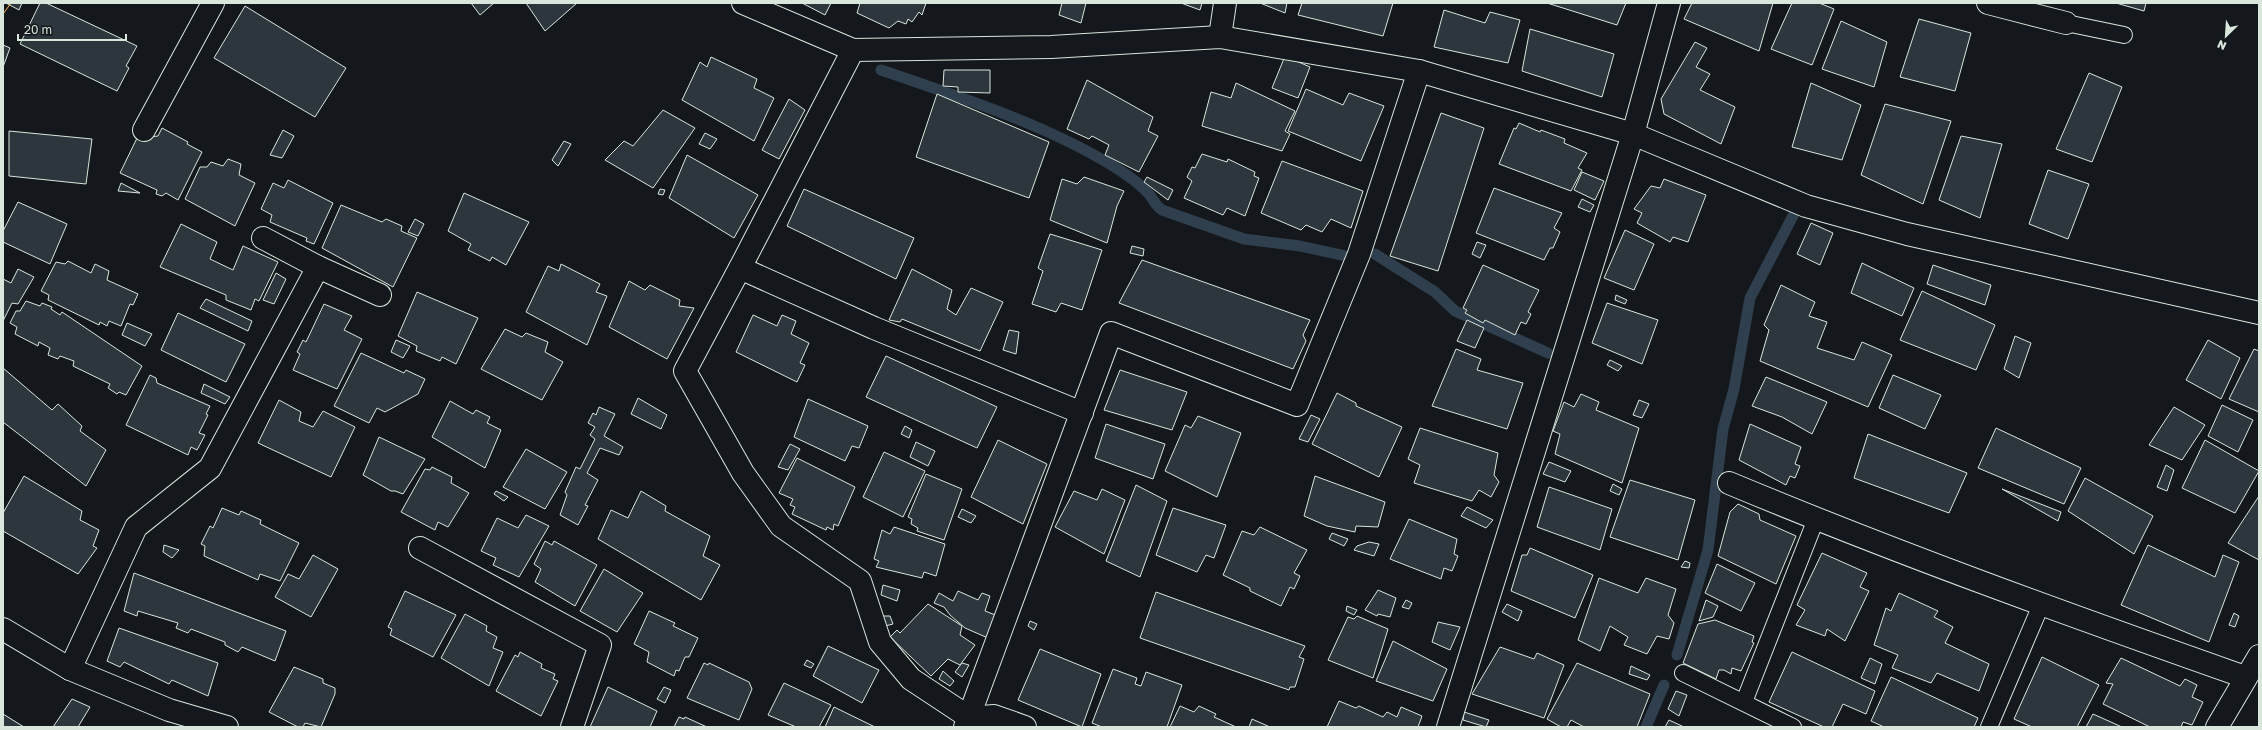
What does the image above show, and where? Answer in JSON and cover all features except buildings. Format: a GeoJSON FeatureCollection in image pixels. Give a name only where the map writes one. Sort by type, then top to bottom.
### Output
{"type":"FeatureCollection","features":[{"type":"Feature","properties":{"kind":"street"},"geometry":{"type":"LineString","coordinates":[[144,130],[213,3]]}},
{"type":"Feature","properties":{"kind":"street"},"geometry":{"type":"LineString","coordinates":[[743,3],[853,50],[1051,47],[1220,37],[1419,71],[1633,134],[1806,206],[1907,234],[2259,313]]}},
{"type":"Feature","properties":{"kind":"street"},"geometry":{"type":"LineString","coordinates":[[1220,37],[1225,3]]}},
{"type":"Feature","properties":{"kind":"street"},"geometry":{"type":"LineString","coordinates":[[1448,727],[1633,134],[1669,3]]}},
{"type":"Feature","properties":{"kind":"street"},"geometry":{"type":"LineString","coordinates":[[1988,3],[2066,23]]}},
{"type":"Feature","properties":{"kind":"street"},"geometry":{"type":"LineString","coordinates":[[853,50],[685,371],[743,473],[781,526],[860,581],[880,642],[912,679],[967,722]]}},
{"type":"Feature","properties":{"kind":"street"},"geometry":{"type":"LineString","coordinates":[[967,722],[1111,333],[1296,405],[1359,254],[1419,71]]}},
{"type":"Feature","properties":{"kind":"street"},"geometry":{"type":"LineString","coordinates":[[263,238],[318,267],[380,295]]}},
{"type":"Feature","properties":{"kind":"street"},"geometry":{"type":"LineString","coordinates":[[70,669],[136,526],[210,468],[318,267]]}},
{"type":"Feature","properties":{"kind":"street"},"geometry":{"type":"LineString","coordinates":[[740,268],[874,328],[1082,413]]}},
{"type":"Feature","properties":{"kind":"street"},"geometry":{"type":"LineString","coordinates":[[1729,484],[2041,605],[2245,677]]}},
{"type":"Feature","properties":{"kind":"street"},"geometry":{"type":"LineString","coordinates":[[420,548],[600,645],[572,727]]}},
{"type":"Feature","properties":{"kind":"street"},"geometry":{"type":"LineString","coordinates":[[3,629],[70,669],[169,710],[225,727]]}},
{"type":"Feature","properties":{"kind":"street"},"geometry":{"type":"LineString","coordinates":[[2217,727],[2245,677],[2259,656]]}},
{"type":"Feature","properties":{"kind":"street"},"geometry":{"type":"LineString","coordinates":[[967,722],[994,716],[1025,727]]}},
{"type":"Feature","properties":{"kind":"lane"},"geometry":{"type":"LineString","coordinates":[[2066,23],[2124,35]]}},
{"type":"Feature","properties":{"kind":"lane"},"geometry":{"type":"LineString","coordinates":[[1744,702],[1816,519]]}},
{"type":"Feature","properties":{"kind":"lane"},"geometry":{"type":"LineString","coordinates":[[1989,727],[2041,605]]}},
{"type":"Feature","properties":{"kind":"lane"},"geometry":{"type":"LineString","coordinates":[[1682,673],[1793,727]]}},
{"type":"Feature","properties":{"kind":"waterway"},"geometry":{"type":"LineString","coordinates":[[881,70],[973,102],[1035,126],[1065,140],[1094,155],[1128,176],[1146,191],[1156,205],[1162,210],[1244,239],[1300,246],[1346,256]]}},
{"type":"Feature","properties":{"kind":"waterway"},"geometry":{"type":"LineString","coordinates":[[1677,655],[1708,550],[1723,429],[1734,389],[1750,298],[1795,212]]}},
{"type":"Feature","properties":{"kind":"waterway"},"geometry":{"type":"LineString","coordinates":[[1375,254],[1435,292],[1455,311],[1548,353]]}},
{"type":"Feature","properties":{"kind":"waterway"},"geometry":{"type":"LineString","coordinates":[[1646,727],[1664,685]]}},
{"type":"Feature","properties":{"kind":"power"},"geometry":{"type":"LineString","coordinates":[[3,14],[11,3]]}}]}
